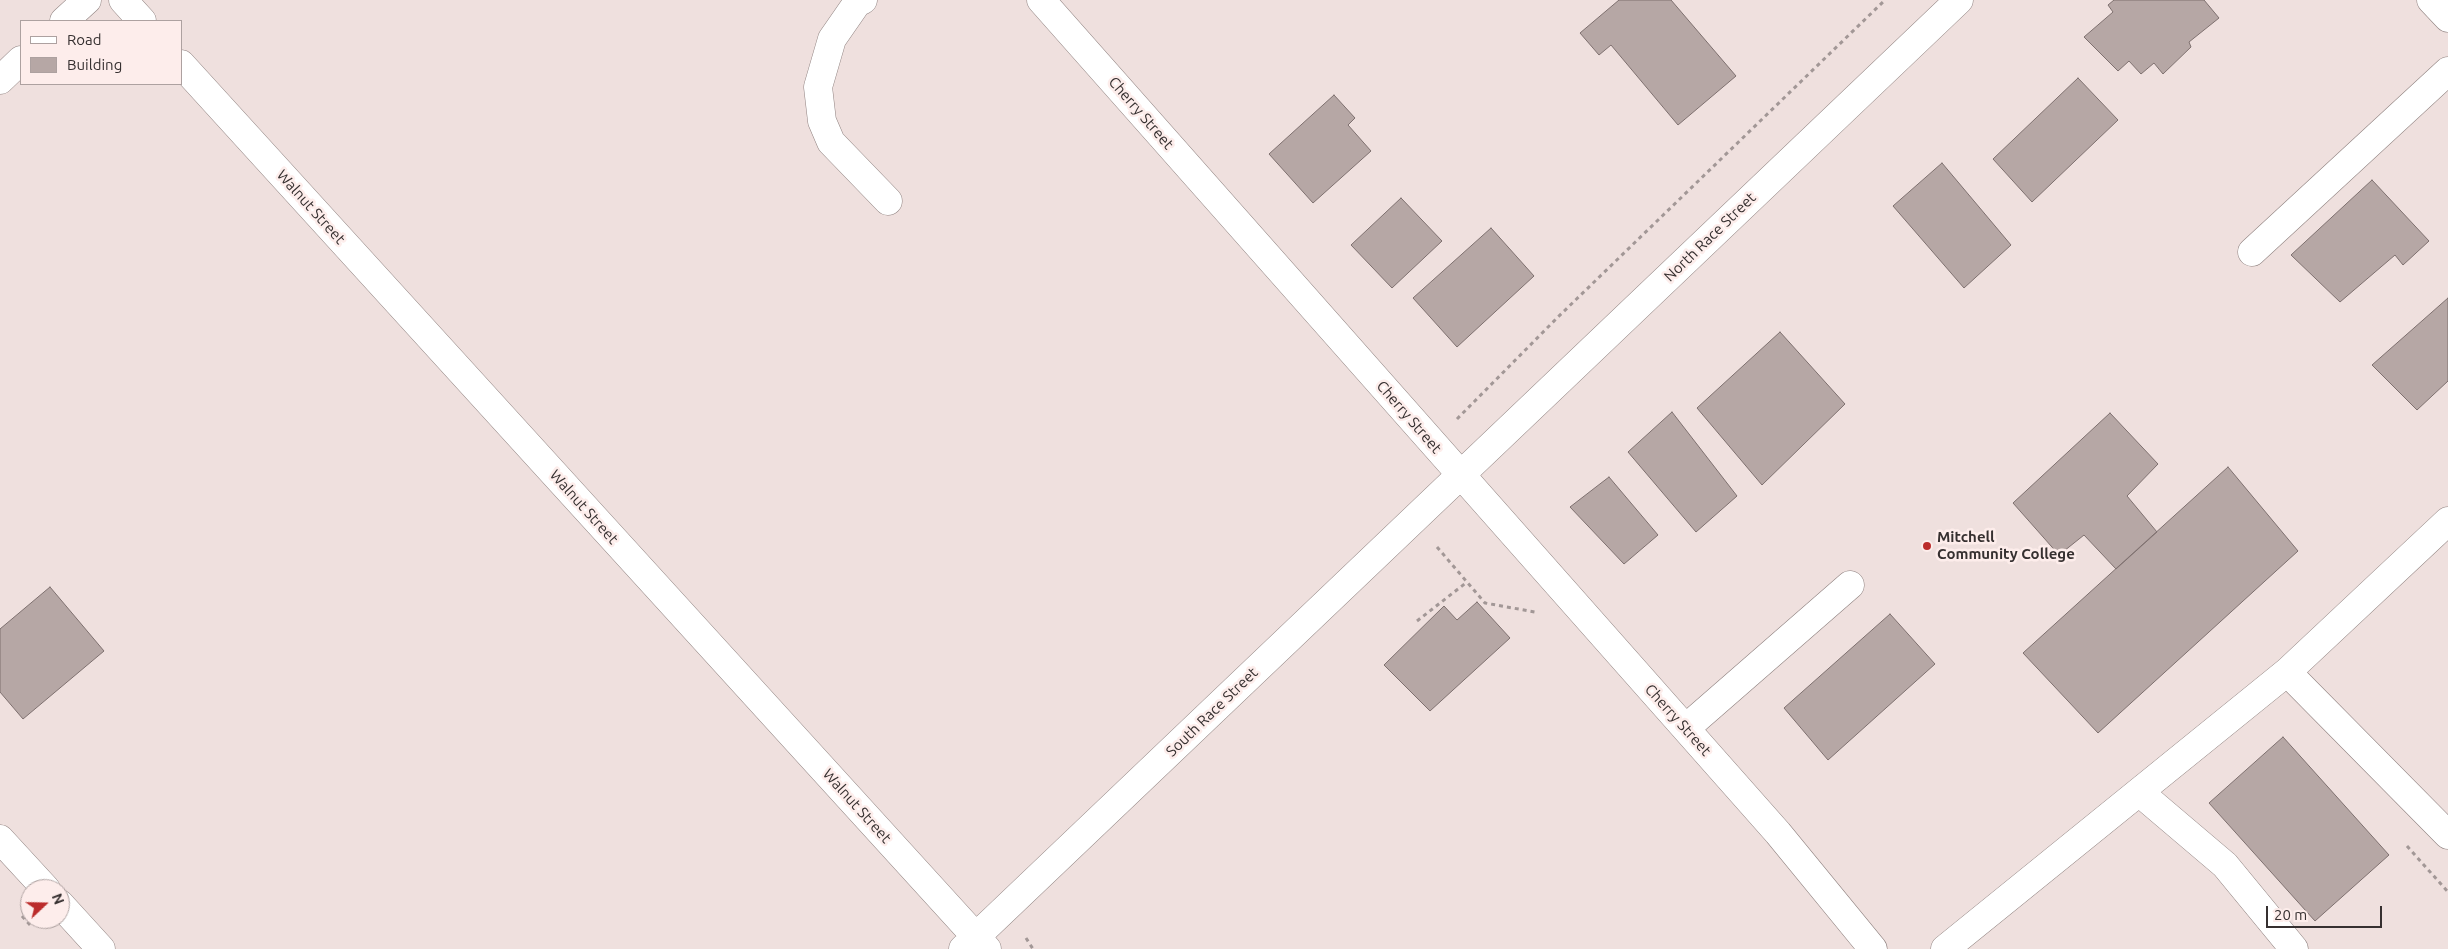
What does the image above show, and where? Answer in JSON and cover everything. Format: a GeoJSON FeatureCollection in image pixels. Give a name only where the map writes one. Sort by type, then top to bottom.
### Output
{"type":"FeatureCollection","features":[{"type":"Feature","properties":{"kind":"street"},"geometry":{"type":"LineString","coordinates":[[65,20],[87,0]]}},
{"type":"Feature","properties":{"kind":"street"},"geometry":{"type":"LineString","coordinates":[[123,0],[141,20]]}},
{"type":"Feature","properties":{"kind":"street"},"geometry":{"type":"LineString","coordinates":[[863,0],[857,3],[832,39],[818,87],[822,120],[831,142],[888,201]]}},
{"type":"Feature","properties":{"kind":"street","name":"North Race Street"},"geometry":{"type":"LineString","coordinates":[[1461,475],[1959,0]]}},
{"type":"Feature","properties":{"kind":"street"},"geometry":{"type":"LineString","coordinates":[[2431,0],[2448,18]]}},
{"type":"Feature","properties":{"kind":"street","name":"Cherry Street"},"geometry":{"type":"LineString","coordinates":[[1044,1],[1778,833],[1873,949]]}},
{"type":"Feature","properties":{"kind":"street"},"geometry":{"type":"LineString","coordinates":[[0,80],[20,61]]}},
{"type":"Feature","properties":{"kind":"street","name":"Walnut Street"},"geometry":{"type":"LineString","coordinates":[[182,65],[976,945]]}},
{"type":"Feature","properties":{"kind":"street"},"geometry":{"type":"LineString","coordinates":[[2252,252],[2448,71]]}},
{"type":"Feature","properties":{"kind":"street","name":"South Race Street"},"geometry":{"type":"LineString","coordinates":[[976,945],[1461,475]]}},
{"type":"Feature","properties":{"kind":"street"},"geometry":{"type":"LineString","coordinates":[[1945,949],[2287,672],[2448,521]]}},
{"type":"Feature","properties":{"kind":"street"},"geometry":{"type":"LineString","coordinates":[[1686,728],[1850,585]]}},
{"type":"Feature","properties":{"kind":"street"},"geometry":{"type":"LineString","coordinates":[[2287,672],[2448,835]]}},
{"type":"Feature","properties":{"kind":"street"},"geometry":{"type":"LineString","coordinates":[[2139,792],[2225,864],[2286,946]]}},
{"type":"Feature","properties":{"kind":"street"},"geometry":{"type":"LineString","coordinates":[[0,838],[37,879]]}},
{"type":"Feature","properties":{"kind":"street"},"geometry":{"type":"LineString","coordinates":[[70,915],[101,949]]}},
{"type":"Feature","properties":{"kind":"path"},"geometry":{"type":"LineString","coordinates":[[1453,423],[1558,317],[1885,0]]}},
{"type":"Feature","properties":{"kind":"path"},"geometry":{"type":"LineString","coordinates":[[1437,547],[1485,603],[1538,612]]}},
{"type":"Feature","properties":{"kind":"path"},"geometry":{"type":"LineString","coordinates":[[1417,621],[1467,582]]}},
{"type":"Feature","properties":{"kind":"building"},"geometry":{"type":"Polygon","coordinates":[[[1619,0],[1671,0],[1736,76],[1678,125],[1611,45],[1599,55],[1580,33],[1619,0]]]}},
{"type":"Feature","properties":{"kind":"building"},"geometry":{"type":"Polygon","coordinates":[[[2114,0],[2204,0],[2219,18],[2189,42],[2191,47],[2163,74],[2154,63],[2141,74],[2129,61],[2118,71],[2084,37],[2113,12],[2108,5],[2114,0]]]}},
{"type":"Feature","properties":{"kind":"building"},"geometry":{"type":"Polygon","coordinates":[[[2078,78],[2118,120],[2032,202],[1993,159],[2078,78]]]}},
{"type":"Feature","properties":{"kind":"building"},"geometry":{"type":"Polygon","coordinates":[[[1334,95],[1355,118],[1348,125],[1371,151],[1313,203],[1269,154],[1334,95]]]}},
{"type":"Feature","properties":{"kind":"building"},"geometry":{"type":"Polygon","coordinates":[[[1942,163],[2011,245],[1964,288],[1893,206],[1942,163]]]}},
{"type":"Feature","properties":{"kind":"building"},"geometry":{"type":"Polygon","coordinates":[[[2372,180],[2429,241],[2403,265],[2395,255],[2340,302],[2291,255],[2372,180]]]}},
{"type":"Feature","properties":{"kind":"building"},"geometry":{"type":"Polygon","coordinates":[[[1401,198],[1442,241],[1392,288],[1351,245],[1401,198]]]}},
{"type":"Feature","properties":{"kind":"building"},"geometry":{"type":"Polygon","coordinates":[[[1491,228],[1534,276],[1457,347],[1413,298],[1491,228]]]}},
{"type":"Feature","properties":{"kind":"building"},"geometry":{"type":"Polygon","coordinates":[[[2448,298],[2448,381],[2417,410],[2372,365],[2448,298]]]}},
{"type":"Feature","properties":{"kind":"building"},"geometry":{"type":"Polygon","coordinates":[[[1780,332],[1845,404],[1762,485],[1697,408],[1780,332]]]}},
{"type":"Feature","properties":{"kind":"building"},"geometry":{"type":"Polygon","coordinates":[[[1672,412],[1737,496],[1696,532],[1628,452],[1672,412]]]}},
{"type":"Feature","properties":{"kind":"building"},"geometry":{"type":"Polygon","coordinates":[[[2110,413],[2158,464],[2127,496],[2157,532],[2116,569],[2084,535],[2059,555],[2013,503],[2110,413]]]}},
{"type":"Feature","properties":{"kind":"building"},"geometry":{"type":"Polygon","coordinates":[[[2228,467],[2298,551],[2098,733],[2023,653],[2228,467]]]}},
{"type":"Feature","properties":{"kind":"building"},"geometry":{"type":"Polygon","coordinates":[[[1609,477],[1658,535],[1624,564],[1570,507],[1609,477]]]}},
{"type":"Feature","properties":{"kind":"building"},"geometry":{"type":"Polygon","coordinates":[[[50,587],[104,651],[23,719],[0,692],[0,629],[50,587]]]}},
{"type":"Feature","properties":{"kind":"building"},"geometry":{"type":"Polygon","coordinates":[[[1477,602],[1510,638],[1430,711],[1384,665],[1444,606],[1457,620],[1477,602]]]}},
{"type":"Feature","properties":{"kind":"building"},"geometry":{"type":"Polygon","coordinates":[[[1890,614],[1935,664],[1828,760],[1784,708],[1890,614]]]}},
{"type":"Feature","properties":{"kind":"building"},"geometry":{"type":"Polygon","coordinates":[[[2283,737],[2389,855],[2315,921],[2209,803],[2283,737]]]}},
{"type":"Feature","properties":{"kind":"place","name":"Mitchell Community College"},"geometry":{"type":"Point","coordinates":[1927,546]}}]}
